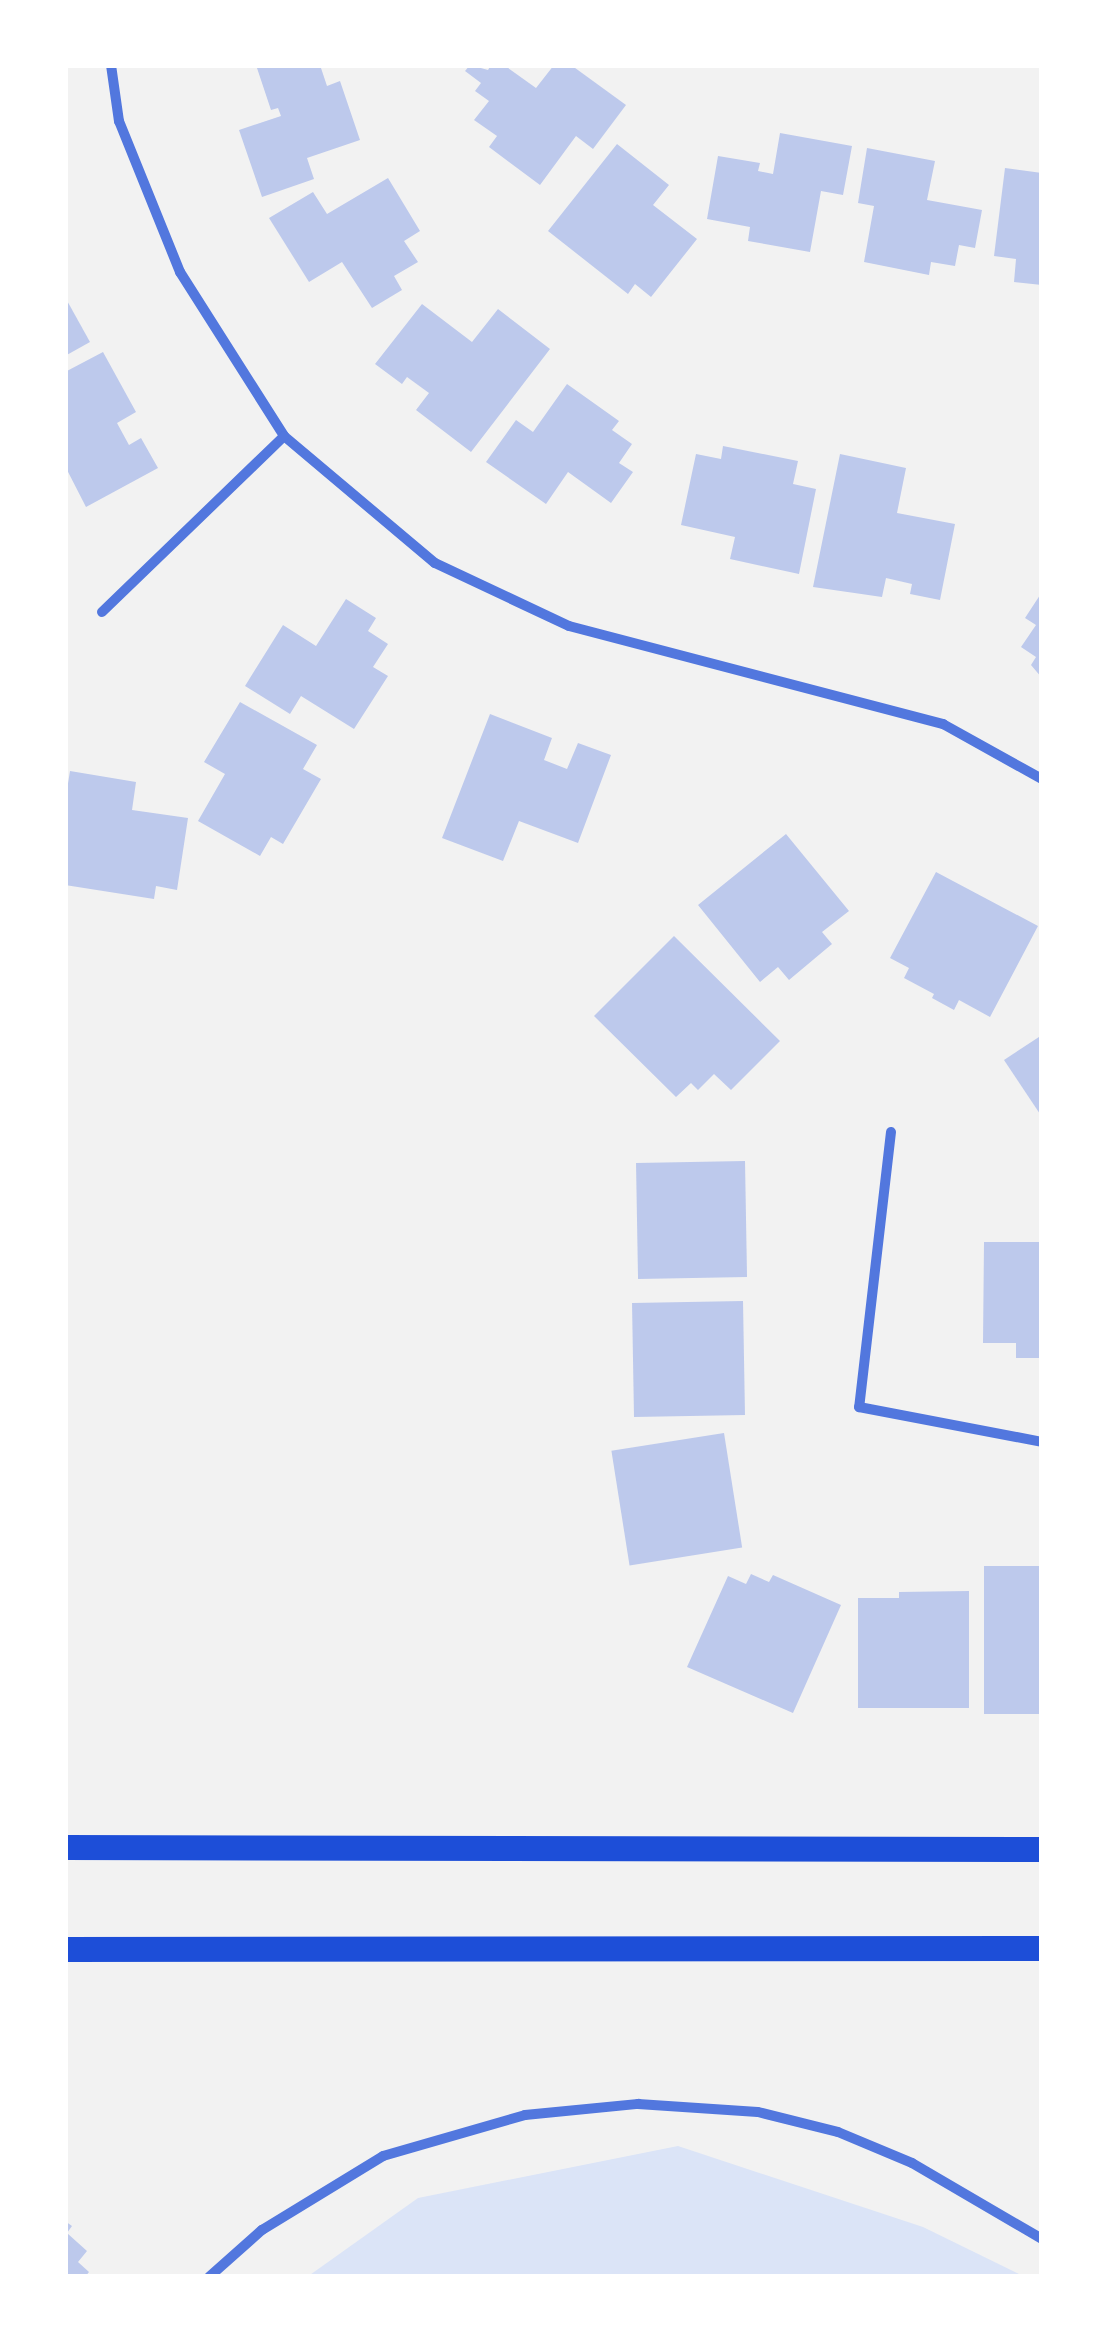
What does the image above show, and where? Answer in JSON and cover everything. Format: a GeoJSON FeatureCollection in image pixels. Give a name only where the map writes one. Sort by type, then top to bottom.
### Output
{"type":"FeatureCollection","features":[{"type":"Feature","properties":{"kind":"main road"},"geometry":{"type":"LineString","coordinates":[[65,1847],[1042,1848]]}},
{"type":"Feature","properties":{"kind":"main road"},"geometry":{"type":"LineString","coordinates":[[65,1948],[1042,1948]]}},
{"type":"Feature","properties":{"kind":"street"},"geometry":{"type":"LineString","coordinates":[[111,65],[119,121],[180,272],[284,436],[435,563],[569,626],[943,724],[1042,779]]}},
{"type":"Feature","properties":{"kind":"street"},"geometry":{"type":"LineString","coordinates":[[102,612],[284,436]]}},
{"type":"Feature","properties":{"kind":"street"},"geometry":{"type":"LineString","coordinates":[[891,1132],[859,1407],[1042,1442]]}},
{"type":"Feature","properties":{"kind":"street"},"geometry":{"type":"LineString","coordinates":[[209,2277],[262,2230],[383,2156],[525,2115],[638,2104],[758,2112],[838,2132],[912,2163],[1042,2239]]}},
{"type":"Feature","properties":{"kind":"shaded area"},"geometry":{"type":"Polygon","coordinates":[[[678,2146],[923,2227],[1025,2277],[307,2277],[418,2198],[678,2146]]]}},
{"type":"Feature","properties":{"kind":"building"},"geometry":{"type":"Polygon","coordinates":[[[256,65],[320,65],[327,86],[340,81],[360,140],[307,158],[314,179],[262,197],[239,130],[281,116],[278,108],[271,110],[256,65]]]}},
{"type":"Feature","properties":{"kind":"building"},"geometry":{"type":"Polygon","coordinates":[[[470,65],[488,70],[491,65],[504,65],[536,88],[554,65],[571,65],[626,105],[593,149],[576,136],[540,185],[489,147],[497,136],[474,120],[489,101],[475,91],[481,83],[465,71],[470,65]]]}},
{"type":"Feature","properties":{"kind":"building"},"geometry":{"type":"Polygon","coordinates":[[[780,133],[852,146],[843,195],[821,191],[810,252],[748,241],[750,227],[707,219],[718,156],[760,163],[758,171],[773,174],[780,133]]]}},
{"type":"Feature","properties":{"kind":"building"},"geometry":{"type":"Polygon","coordinates":[[[617,144],[669,185],[653,205],[697,239],[651,297],[635,284],[628,294],[548,231],[617,144]]]}},
{"type":"Feature","properties":{"kind":"building"},"geometry":{"type":"Polygon","coordinates":[[[867,148],[935,161],[927,200],[982,210],[975,248],[959,245],[955,266],[931,262],[929,275],[864,262],[874,206],[858,203],[867,148]]]}},
{"type":"Feature","properties":{"kind":"building"},"geometry":{"type":"Polygon","coordinates":[[[1005,168],[1042,173],[1042,285],[1014,282],[1016,259],[994,256],[1005,168]]]}},
{"type":"Feature","properties":{"kind":"building"},"geometry":{"type":"Polygon","coordinates":[[[388,178],[420,231],[404,241],[418,262],[394,276],[402,290],[372,308],[342,262],[309,282],[269,218],[313,192],[327,214],[388,178]]]}},
{"type":"Feature","properties":{"kind":"building"},"geometry":{"type":"Polygon","coordinates":[[[65,297],[90,342],[65,356],[65,297]]]}},
{"type":"Feature","properties":{"kind":"building"},"geometry":{"type":"Polygon","coordinates":[[[422,304],[472,342],[498,309],[550,349],[471,452],[416,410],[429,393],[407,377],[402,384],[375,364],[422,304]]]}},
{"type":"Feature","properties":{"kind":"building"},"geometry":{"type":"Polygon","coordinates":[[[103,352],[136,412],[117,423],[129,445],[141,438],[158,468],[86,507],[65,466],[65,372],[103,352]]]}},
{"type":"Feature","properties":{"kind":"building"},"geometry":{"type":"Polygon","coordinates":[[[567,384],[619,421],[612,430],[632,444],[619,463],[633,472],[611,503],[568,472],[546,504],[486,462],[516,420],[533,432],[567,384]]]}},
{"type":"Feature","properties":{"kind":"building"},"geometry":{"type":"Polygon","coordinates":[[[723,446],[798,461],[793,484],[816,489],[799,574],[730,559],[735,537],[681,525],[696,454],[721,459],[723,446]]]}},
{"type":"Feature","properties":{"kind":"building"},"geometry":{"type":"Polygon","coordinates":[[[840,454],[906,468],[897,513],[955,524],[940,600],[910,594],[912,584],[886,578],[882,597],[813,587],[840,454]]]}},
{"type":"Feature","properties":{"kind":"building"},"geometry":{"type":"Polygon","coordinates":[[[1042,592],[1042,678],[1031,665],[1036,657],[1021,647],[1036,625],[1025,618],[1042,592]]]}},
{"type":"Feature","properties":{"kind":"building"},"geometry":{"type":"Polygon","coordinates":[[[346,599],[376,618],[368,631],[388,644],[373,667],[388,676],[354,729],[301,696],[290,714],[245,686],[283,625],[316,646],[346,599]]]}},
{"type":"Feature","properties":{"kind":"building"},"geometry":{"type":"Polygon","coordinates":[[[240,702],[317,745],[303,769],[321,779],[283,844],[271,837],[260,856],[198,821],[225,774],[204,762],[240,702]]]}},
{"type":"Feature","properties":{"kind":"building"},"geometry":{"type":"Polygon","coordinates":[[[490,714],[552,738],[544,760],[567,769],[578,743],[611,755],[578,843],[519,821],[503,861],[442,838],[490,714]]]}},
{"type":"Feature","properties":{"kind":"building"},"geometry":{"type":"Polygon","coordinates":[[[70,771],[136,782],[132,810],[188,818],[177,890],[156,886],[154,899],[65,885],[65,802],[70,771]]]}},
{"type":"Feature","properties":{"kind":"building"},"geometry":{"type":"Polygon","coordinates":[[[786,834],[849,911],[822,932],[832,944],[789,980],[778,967],[760,982],[698,905],[786,834]]]}},
{"type":"Feature","properties":{"kind":"building"},"geometry":{"type":"Polygon","coordinates":[[[936,872],[1038,926],[990,1017],[959,1000],[954,1010],[932,998],[934,994],[904,978],[909,968],[890,958],[936,872]]]}},
{"type":"Feature","properties":{"kind":"building"},"geometry":{"type":"Polygon","coordinates":[[[674,936],[780,1041],[731,1090],[714,1074],[698,1090],[691,1083],[676,1097],[594,1016],[674,936]]]}},
{"type":"Feature","properties":{"kind":"building"},"geometry":{"type":"Polygon","coordinates":[[[1042,1035],[1042,1117],[1004,1060],[1042,1035]]]}},
{"type":"Feature","properties":{"kind":"building"},"geometry":{"type":"Polygon","coordinates":[[[745,1161],[747,1277],[638,1279],[636,1163],[745,1161]]]}},
{"type":"Feature","properties":{"kind":"building"},"geometry":{"type":"Polygon","coordinates":[[[984,1242],[1042,1242],[1042,1358],[1016,1358],[1016,1343],[983,1343],[984,1242]]]}},
{"type":"Feature","properties":{"kind":"building"},"geometry":{"type":"Polygon","coordinates":[[[743,1301],[745,1415],[634,1417],[632,1303],[743,1301]]]}},
{"type":"Feature","properties":{"kind":"building"},"geometry":{"type":"Polygon","coordinates":[[[724,1433],[742,1548],[630,1565],[611,1451],[724,1433]]]}},
{"type":"Feature","properties":{"kind":"building"},"geometry":{"type":"Polygon","coordinates":[[[984,1566],[1042,1566],[1042,1714],[984,1714],[984,1566]]]}},
{"type":"Feature","properties":{"kind":"building"},"geometry":{"type":"Polygon","coordinates":[[[751,1574],[769,1582],[773,1575],[841,1605],[793,1713],[687,1667],[728,1576],[746,1584],[751,1574]]]}},
{"type":"Feature","properties":{"kind":"building"},"geometry":{"type":"Polygon","coordinates":[[[969,1591],[969,1708],[858,1708],[858,1598],[899,1598],[899,1592],[969,1591]]]}},
{"type":"Feature","properties":{"kind":"building"},"geometry":{"type":"Polygon","coordinates":[[[65,2221],[72,2226],[67,2233],[87,2251],[78,2262],[89,2272],[85,2277],[65,2277],[65,2221]]]}}]}
